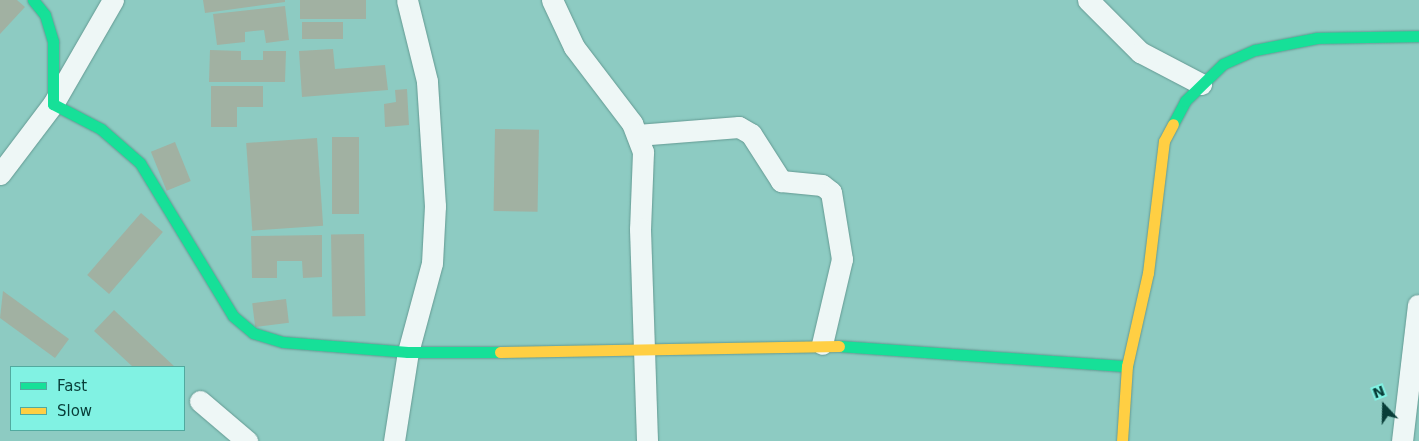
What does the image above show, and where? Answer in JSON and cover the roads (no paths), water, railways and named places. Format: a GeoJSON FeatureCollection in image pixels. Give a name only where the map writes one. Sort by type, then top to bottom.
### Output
{"type":"FeatureCollection","features":[{"type":"Feature","properties":{"kind":"street"},"geometry":{"type":"LineString","coordinates":[[33,0],[45,15],[54,42],[53,104]]}},
{"type":"Feature","properties":{"kind":"street"},"geometry":{"type":"LineString","coordinates":[[0,174],[53,104],[113,0]]}},
{"type":"Feature","properties":{"kind":"street"},"geometry":{"type":"LineString","coordinates":[[394,441],[408,352],[432,263],[435,206],[427,81],[407,0]]}},
{"type":"Feature","properties":{"kind":"street"},"geometry":{"type":"LineString","coordinates":[[552,0],[574,47],[637,135],[644,152],[640,229],[646,351],[647,441]]}},
{"type":"Feature","properties":{"kind":"street"},"geometry":{"type":"LineString","coordinates":[[1088,0],[1140,52],[1201,84]]}},
{"type":"Feature","properties":{"kind":"street"},"geometry":{"type":"LineString","coordinates":[[1122,441],[1128,366],[1148,273],[1164,141],[1172,120],[1201,84],[1223,64],[1255,50],[1317,38],[1419,36]]}},
{"type":"Feature","properties":{"kind":"street"},"geometry":{"type":"LineString","coordinates":[[53,104],[101,129],[140,163],[233,316],[253,333],[283,342],[408,352],[646,351],[822,344],[1128,366]]}},
{"type":"Feature","properties":{"kind":"street"},"geometry":{"type":"LineString","coordinates":[[637,135],[739,128],[750,134],[781,181],[822,185],[831,192],[842,259],[822,344]]}},
{"type":"Feature","properties":{"kind":"street"},"geometry":{"type":"LineString","coordinates":[[1402,441],[1418,305]]}},
{"type":"Feature","properties":{"kind":"street"},"geometry":{"type":"LineString","coordinates":[[200,401],[247,441]]}}]}
